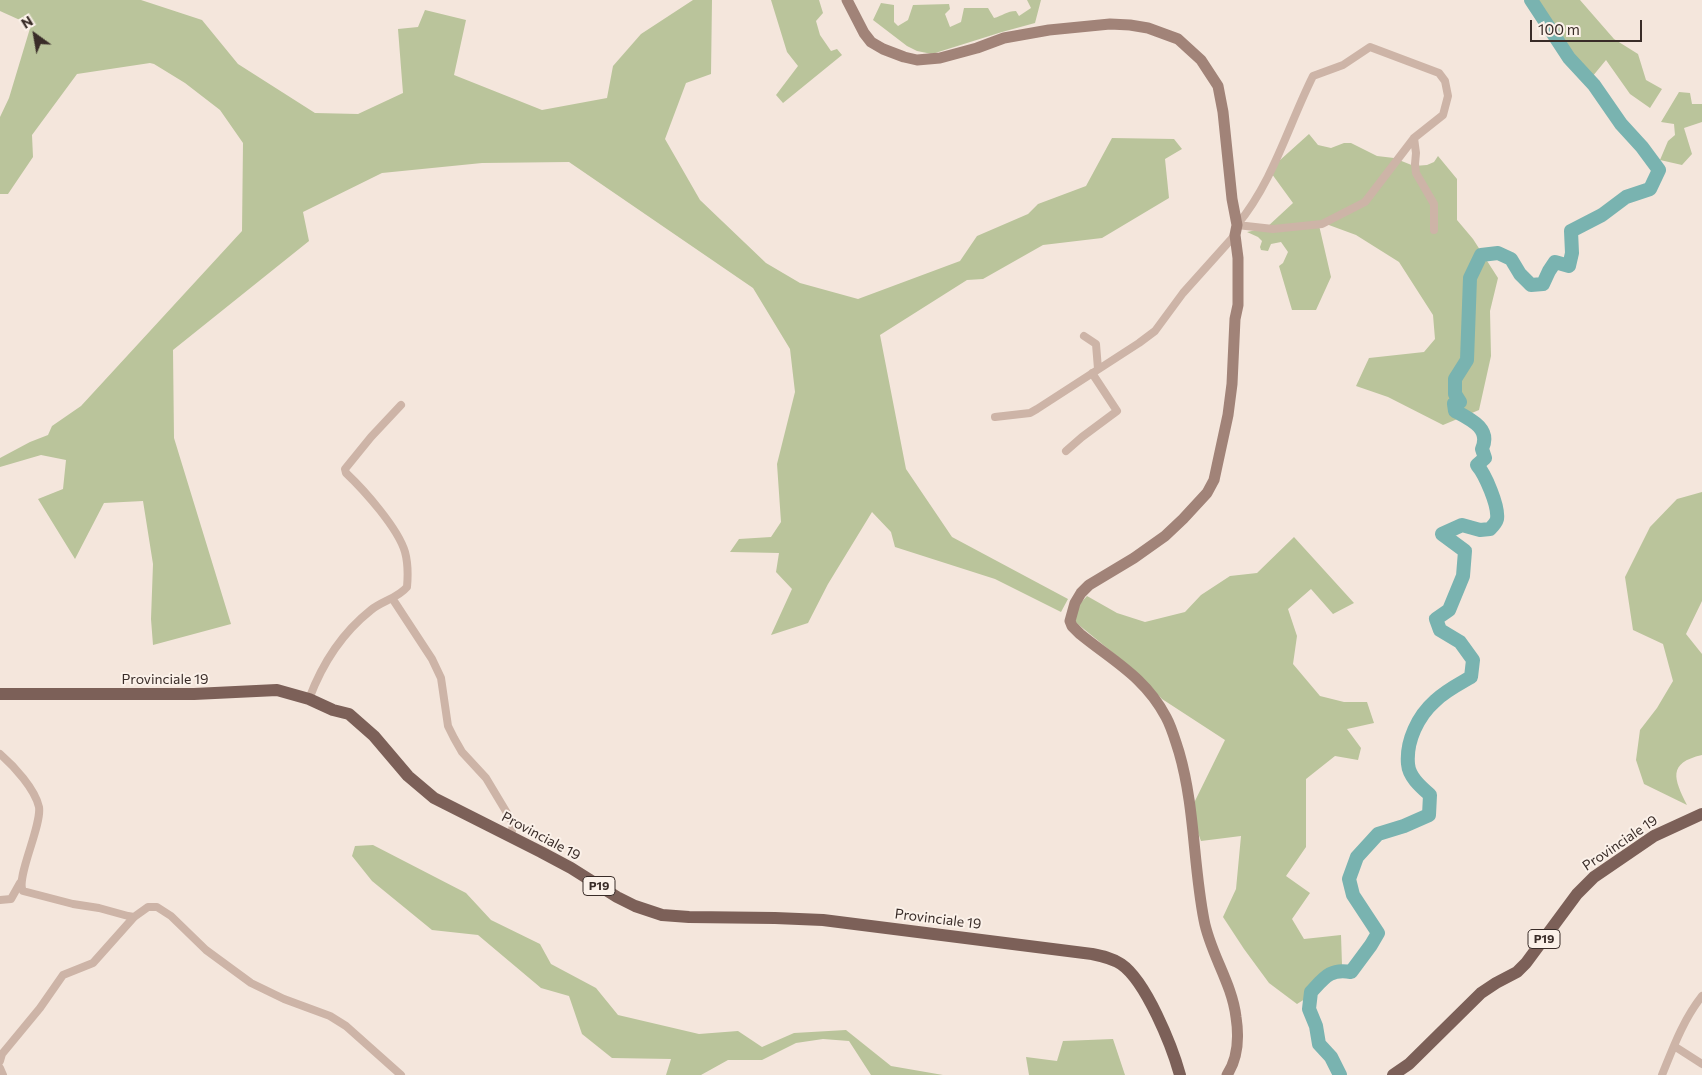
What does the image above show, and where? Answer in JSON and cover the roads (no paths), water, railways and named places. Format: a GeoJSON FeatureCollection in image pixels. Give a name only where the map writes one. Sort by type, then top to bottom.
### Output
{"type":"FeatureCollection","features":[{"type":"Feature","properties":{"kind":"main road","name":"Provinciale 19"},"geometry":{"type":"LineString","coordinates":[[0,694],[194,694],[277,690],[309,699],[333,710],[348,714],[355,719],[374,736],[408,776],[434,798],[570,868],[617,898],[662,915],[823,920],[967,937],[1111,958],[1122,964],[1137,982],[1148,1000],[1170,1043],[1180,1075]]}},
{"type":"Feature","properties":{"kind":"main road","name":"Provinciale 19"},"geometry":{"type":"LineString","coordinates":[[1393,1075],[1409,1064],[1481,993],[1517,972],[1526,963],[1577,894],[1594,877],[1654,836],[1702,814]]}},
{"type":"Feature","properties":{"kind":"street"},"geometry":{"type":"LineString","coordinates":[[847,0],[864,33],[871,42],[891,53],[917,60],[940,58],[1027,33],[1085,26],[1130,25],[1148,28],[1178,39],[1201,60],[1218,86],[1221,96],[1236,230],[1238,305],[1235,319],[1232,384],[1228,415],[1214,480],[1207,493],[1197,505],[1165,536],[1134,558],[1089,585],[1074,603],[1070,621],[1080,634],[1132,673],[1147,688],[1172,730],[1191,806],[1204,921],[1233,1002],[1236,1017],[1238,1038],[1235,1057],[1227,1075]]}},
{"type":"Feature","properties":{"kind":"street"},"geometry":{"type":"LineString","coordinates":[[995,417],[1030,413],[1155,331],[1183,293],[1236,230],[1252,206],[1283,148],[1297,108],[1312,76],[1343,65],[1370,47],[1439,73],[1445,81],[1448,96],[1443,115],[1414,138],[1366,202],[1322,224],[1273,229],[1236,230]]}},
{"type":"Feature","properties":{"kind":"street"},"geometry":{"type":"LineString","coordinates":[[1414,138],[1416,174],[1434,204],[1434,230]]}},
{"type":"Feature","properties":{"kind":"street"},"geometry":{"type":"LineString","coordinates":[[1066,451],[1082,436],[1118,410],[1095,371],[1096,344],[1084,336]]}},
{"type":"Feature","properties":{"kind":"street"},"geometry":{"type":"LineString","coordinates":[[309,699],[314,684],[339,641],[371,611],[384,601],[401,593],[407,587],[408,563],[405,550],[393,529],[345,469],[401,405]]}},
{"type":"Feature","properties":{"kind":"street"},"geometry":{"type":"LineString","coordinates":[[392,598],[432,659],[441,678],[447,708],[448,726],[454,738],[462,752],[486,778],[513,823],[512,831],[509,835]]}},
{"type":"Feature","properties":{"kind":"street"},"geometry":{"type":"LineString","coordinates":[[0,754],[11,763],[25,781],[39,808],[32,845],[20,883],[11,898],[0,900]]}},
{"type":"Feature","properties":{"kind":"street"},"geometry":{"type":"LineString","coordinates":[[20,883],[23,890],[30,893],[134,917]]}},
{"type":"Feature","properties":{"kind":"street"},"geometry":{"type":"LineString","coordinates":[[0,1061],[2,1054],[40,1008],[59,980],[71,971],[86,967],[92,963],[134,917],[151,907],[157,907],[206,950],[251,983],[284,999],[330,1016],[346,1026],[401,1075]]}},
{"type":"Feature","properties":{"kind":"street"},"geometry":{"type":"LineString","coordinates":[[1662,1075],[1692,1009],[1702,996]]}},
{"type":"Feature","properties":{"kind":"street"},"geometry":{"type":"LineString","coordinates":[[1674,1046],[1702,1064]]}},
{"type":"Feature","properties":{"kind":"street"},"geometry":{"type":"LineString","coordinates":[[0,1068],[3,1075]]}},
{"type":"Feature","properties":{"kind":"waterway"},"geometry":{"type":"LineString","coordinates":[[1340,1075],[1331,1057],[1319,1044],[1316,1026],[1309,1009],[1311,992],[1328,975],[1338,971],[1351,972],[1378,933],[1353,895],[1349,879],[1357,857],[1378,834],[1404,826],[1429,815],[1430,795],[1416,781],[1409,769],[1408,755],[1411,738],[1418,721],[1429,707],[1443,694],[1471,677],[1473,660],[1460,642],[1440,630],[1436,619],[1449,610],[1463,576],[1465,551],[1442,534],[1462,525],[1480,530],[1490,529],[1497,519],[1496,506],[1491,490],[1477,465],[1485,458],[1482,449],[1484,436],[1478,426],[1455,411],[1454,404],[1460,402],[1455,394],[1455,379],[1467,360],[1470,278],[1481,255],[1498,253],[1511,259],[1520,274],[1531,285],[1543,284],[1555,262],[1569,266],[1572,253],[1571,231],[1602,215],[1626,197],[1650,189],[1659,170],[1642,147],[1621,124],[1594,85],[1569,58],[1531,0]]}}]}
